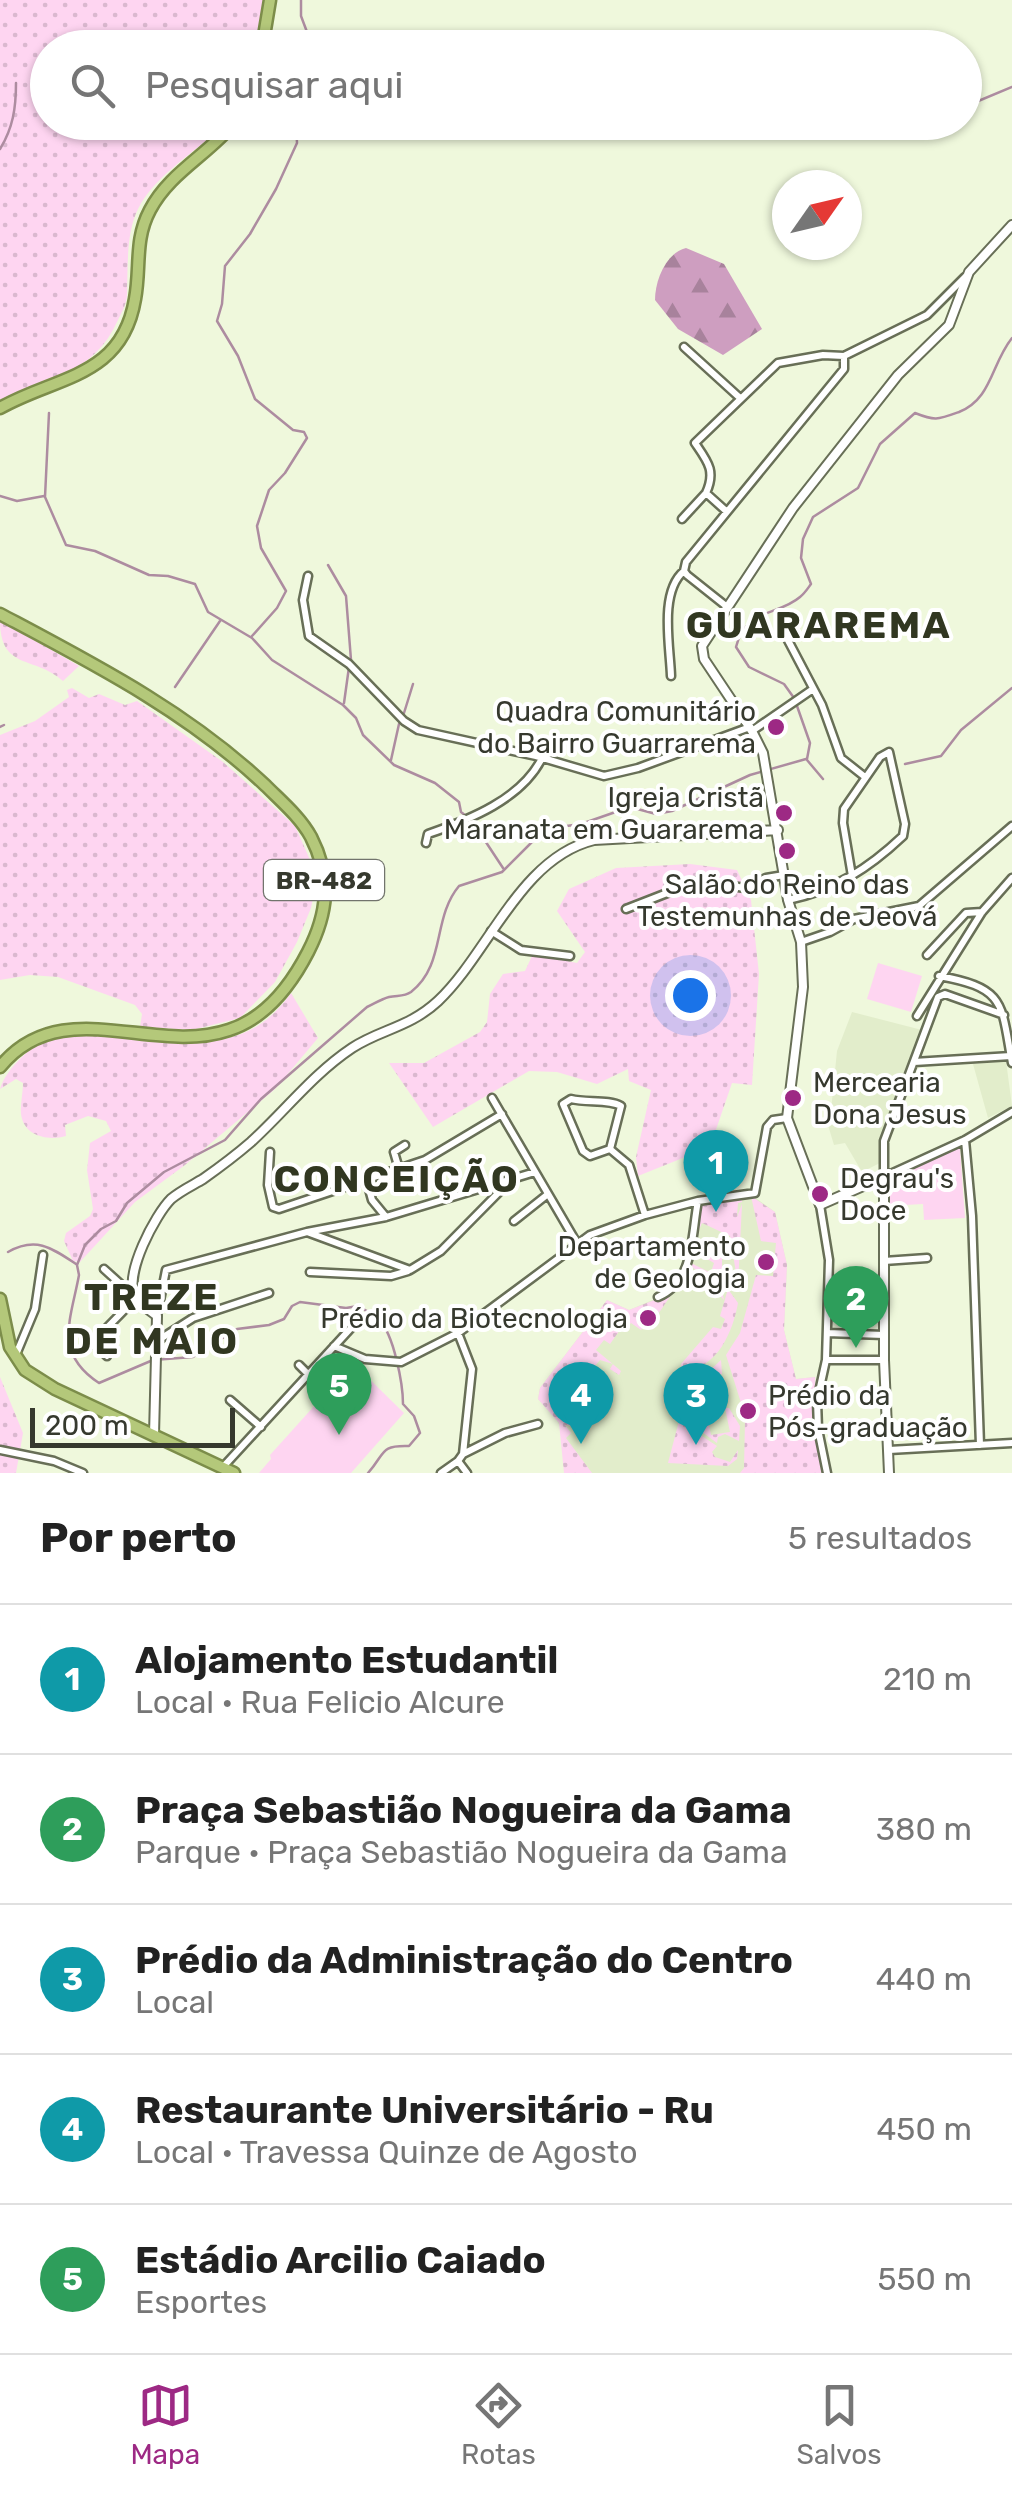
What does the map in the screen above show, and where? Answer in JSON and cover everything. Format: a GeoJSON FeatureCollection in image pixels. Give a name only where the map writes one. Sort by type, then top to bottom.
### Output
{"type":"FeatureCollection","features":[{"type":"Feature","properties":{"kind":"highway"},"geometry":{"type":"LineString","coordinates":[[265,30],[270,0]]}},
{"type":"Feature","properties":{"kind":"highway"},"geometry":{"type":"LineString","coordinates":[[0,408],[85,372],[120,342],[136,298],[140,230],[150,210],[178,175],[216,140]]}},
{"type":"Feature","properties":{"kind":"highway","name":"BR-482"},"geometry":{"type":"LineString","coordinates":[[0,614],[137,688],[197,727],[261,782],[300,820],[313,842],[325,884],[325,908],[317,934],[288,984],[274,1001],[243,1024],[197,1036],[66,1030],[27,1042],[0,1067]]}},
{"type":"Feature","properties":{"kind":"highway"},"geometry":{"type":"LineString","coordinates":[[1,1317],[14,1358],[26,1370],[56,1389],[228,1470]]}},
{"type":"Feature","properties":{"kind":"street"},"geometry":{"type":"LineString","coordinates":[[682,519],[706,493],[712,470],[707,456],[695,444],[778,363],[823,355],[844,356],[928,315],[1012,225]]}},
{"type":"Feature","properties":{"kind":"street"},"geometry":{"type":"LineString","coordinates":[[826,1473],[817,1402],[826,1360],[828,1260],[820,1205],[786,1118],[803,986],[801,942],[788,900],[766,764],[751,729],[704,660],[702,646],[786,518],[892,382],[950,325],[969,272]]}},
{"type":"Feature","properties":{"kind":"street"},"geometry":{"type":"LineString","coordinates":[[684,347],[740,398]]}},
{"type":"Feature","properties":{"kind":"street"},"geometry":{"type":"LineString","coordinates":[[671,676],[670,600],[676,580],[694,550],[844,369],[844,356]]}},
{"type":"Feature","properties":{"kind":"street"},"geometry":{"type":"LineString","coordinates":[[706,493],[726,510]]}},
{"type":"Feature","properties":{"kind":"street"},"geometry":{"type":"LineString","coordinates":[[684,571],[726,606]]}},
{"type":"Feature","properties":{"kind":"street"},"geometry":{"type":"LineString","coordinates":[[308,576],[303,600],[312,639],[348,664],[411,727],[592,774],[613,775],[751,729],[812,690]]}},
{"type":"Feature","properties":{"kind":"street"},"geometry":{"type":"LineString","coordinates":[[781,627],[822,705],[841,758],[866,777]]}},
{"type":"Feature","properties":{"kind":"street"},"geometry":{"type":"LineString","coordinates":[[788,900],[825,891],[852,876],[906,832],[888,752],[866,777],[843,814],[852,876]]}},
{"type":"Feature","properties":{"kind":"street"},"geometry":{"type":"LineString","coordinates":[[426,844],[428,834],[470,820],[524,784],[542,758]]}},
{"type":"Feature","properties":{"kind":"street"},"geometry":{"type":"LineString","coordinates":[[801,942],[854,919],[919,906],[1012,826]]}},
{"type":"Feature","properties":{"kind":"street"},"geometry":{"type":"LineString","coordinates":[[136,1298],[132,1286],[134,1269],[168,1202],[228,1162],[310,1082],[352,1048],[399,1028],[436,1004],[544,867],[584,843],[778,830]]}},
{"type":"Feature","properties":{"kind":"street"},"geometry":{"type":"LineString","coordinates":[[626,908],[698,880],[745,888],[784,874]]}},
{"type":"Feature","properties":{"kind":"street"},"geometry":{"type":"LineString","coordinates":[[917,1016],[982,912],[1012,878]]}},
{"type":"Feature","properties":{"kind":"street"},"geometry":{"type":"LineString","coordinates":[[927,954],[966,913],[982,912]]}},
{"type":"Feature","properties":{"kind":"street"},"geometry":{"type":"LineString","coordinates":[[491,931],[522,950],[570,956]]}},
{"type":"Feature","properties":{"kind":"street"},"geometry":{"type":"LineString","coordinates":[[914,1062],[1012,1058],[1004,1015],[997,1000],[984,990],[939,976]]}},
{"type":"Feature","properties":{"kind":"street"},"geometry":{"type":"LineString","coordinates":[[889,1473],[884,1360],[884,1140],[941,995],[1004,1015]]}},
{"type":"Feature","properties":{"kind":"street"},"geometry":{"type":"LineString","coordinates":[[492,1098],[578,1245]]}},
{"type":"Feature","properties":{"kind":"street"},"geometry":{"type":"LineString","coordinates":[[565,1101],[618,1103],[622,1110],[610,1149],[586,1155],[565,1101]]}},
{"type":"Feature","properties":{"kind":"street"},"geometry":{"type":"LineString","coordinates":[[820,1205],[966,1140],[1012,1112]]}},
{"type":"Feature","properties":{"kind":"street"},"geometry":{"type":"LineString","coordinates":[[270,1152],[268,1185],[276,1209],[446,1149],[502,1114]]}},
{"type":"Feature","properties":{"kind":"street"},"geometry":{"type":"LineString","coordinates":[[334,1346],[365,1359],[401,1362],[458,1333],[590,1235],[698,1201],[754,1193],[767,1127],[773,1120],[786,1118]]}},
{"type":"Feature","properties":{"kind":"street"},"geometry":{"type":"LineString","coordinates":[[966,1140],[980,1445]]}},
{"type":"Feature","properties":{"kind":"street"},"geometry":{"type":"LineString","coordinates":[[398,1169],[394,1152],[406,1145]]}},
{"type":"Feature","properties":{"kind":"street"},"geometry":{"type":"LineString","coordinates":[[610,1149],[629,1165],[644,1215]]}},
{"type":"Feature","properties":{"kind":"street"},"geometry":{"type":"LineString","coordinates":[[154,1435],[158,1316],[166,1270],[307,1232],[386,1218],[535,1172]]}},
{"type":"Feature","properties":{"kind":"street"},"geometry":{"type":"LineString","coordinates":[[366,1178],[372,1200],[386,1218]]}},
{"type":"Feature","properties":{"kind":"street"},"geometry":{"type":"LineString","coordinates":[[310,1272],[391,1276],[410,1270],[452,1242],[512,1179]]}},
{"type":"Feature","properties":{"kind":"street"},"geometry":{"type":"LineString","coordinates":[[514,1221],[548,1194]]}},
{"type":"Feature","properties":{"kind":"street"},"geometry":{"type":"LineString","coordinates":[[658,1297],[673,1290],[686,1270],[698,1201]]}},
{"type":"Feature","properties":{"kind":"street"},"geometry":{"type":"LineString","coordinates":[[307,1232],[410,1270]]}},
{"type":"Feature","properties":{"kind":"street"},"geometry":{"type":"LineString","coordinates":[[14,1358],[36,1309],[43,1255]]}},
{"type":"Feature","properties":{"kind":"street"},"geometry":{"type":"LineString","coordinates":[[884,1261],[926,1258]]}},
{"type":"Feature","properties":{"kind":"street"},"geometry":{"type":"LineString","coordinates":[[104,1270],[158,1316]]}},
{"type":"Feature","properties":{"kind":"street"},"geometry":{"type":"LineString","coordinates":[[157,1341],[194,1318],[269,1294]]}},
{"type":"Feature","properties":{"kind":"street"},"geometry":{"type":"LineString","coordinates":[[107,1356],[93,1342],[136,1298]]}},
{"type":"Feature","properties":{"kind":"street"},"geometry":{"type":"LineString","coordinates":[[228,1470],[351,1328]]}},
{"type":"Feature","properties":{"kind":"street"},"geometry":{"type":"LineString","coordinates":[[458,1333],[472,1369],[460,1458],[467,1473]]}},
{"type":"Feature","properties":{"kind":"street"},"geometry":{"type":"LineString","coordinates":[[826,1333],[884,1335]]}},
{"type":"Feature","properties":{"kind":"street"},"geometry":{"type":"LineString","coordinates":[[826,1360],[884,1360]]}},
{"type":"Feature","properties":{"kind":"street"},"geometry":{"type":"LineString","coordinates":[[299,1365],[309,1375]]}},
{"type":"Feature","properties":{"kind":"street"},"geometry":{"type":"LineString","coordinates":[[230,1400],[261,1428]]}},
{"type":"Feature","properties":{"kind":"street"},"geometry":{"type":"LineString","coordinates":[[441,1473],[505,1434],[538,1424]]}},
{"type":"Feature","properties":{"kind":"street"},"geometry":{"type":"LineString","coordinates":[[888,1450],[1012,1443]]}},
{"type":"Feature","properties":{"kind":"street"},"geometry":{"type":"LineString","coordinates":[[0,1450],[54,1461],[83,1473]]}},
{"type":"Feature","properties":{"kind":"shaded area"},"geometry":{"type":"Polygon","coordinates":[[[0,0],[264,0],[259,30],[30,30],[30,140],[207,140],[162,178],[138,209],[130,239],[126,301],[108,338],[83,364],[68,373],[0,402],[0,0]]]}},
{"type":"Feature","properties":{"kind":"shaded area"},"geometry":{"type":"Polygon","coordinates":[[[0,620],[79,666],[63,681],[12,655],[2,636],[0,620]]]}},
{"type":"Feature","properties":{"kind":"shaded area"},"geometry":{"type":"Polygon","coordinates":[[[72,688],[89,698],[99,694],[125,705],[137,701],[223,762],[295,826],[311,862],[315,889],[311,908],[275,982],[240,1018],[192,1030],[140,1027],[142,1014],[135,1005],[58,977],[30,975],[0,980],[0,735],[35,721],[69,697],[67,690],[72,688]]]}},
{"type":"Feature","properties":{"kind":"shaded area"},"geometry":{"type":"Polygon","coordinates":[[[690,864],[737,870],[751,900],[759,974],[752,1085],[732,1083],[710,1147],[638,1176],[636,1157],[651,1090],[629,1081],[628,1069],[597,1084],[557,1072],[529,1071],[433,1127],[389,1063],[424,1063],[480,1032],[487,1022],[490,994],[503,974],[525,971],[533,954],[577,963],[585,952],[557,911],[569,889],[616,868],[690,864]]]}},
{"type":"Feature","properties":{"kind":"shaded area"},"geometry":{"type":"Polygon","coordinates":[[[878,963],[922,976],[911,1012],[867,999],[878,963]]]}},
{"type":"Feature","properties":{"kind":"shaded area"},"geometry":{"type":"Polygon","coordinates":[[[291,993],[318,1038],[275,1089],[135,1202],[80,1262],[73,1261],[64,1241],[66,1233],[90,1216],[93,1209],[87,1170],[90,1143],[111,1131],[106,1121],[88,1116],[65,1125],[66,1136],[52,1138],[32,1132],[21,1114],[23,1083],[16,1079],[0,1089],[11,1069],[50,1039],[82,1033],[192,1042],[227,1038],[261,1024],[291,993]]]}},
{"type":"Feature","properties":{"kind":"shaded area"},"geometry":{"type":"Polygon","coordinates":[[[852,1012],[922,1030],[881,1143],[882,1162],[862,1172],[845,1143],[834,1145],[824,1112],[831,1111],[837,1051],[852,1012]]]}},
{"type":"Feature","properties":{"kind":"shaded area"},"geometry":{"type":"Polygon","coordinates":[[[1006,1061],[1012,1106],[988,1118],[973,1064],[1006,1061]]]}},
{"type":"Feature","properties":{"kind":"shaded area"},"geometry":{"type":"Polygon","coordinates":[[[957,1147],[965,1218],[924,1220],[923,1204],[888,1206],[887,1178],[957,1147]]]}},
{"type":"Feature","properties":{"kind":"shaded area"},"geometry":{"type":"Polygon","coordinates":[[[742,1195],[737,1217],[742,1204],[738,1285],[730,1236],[702,1223],[694,1241],[722,1252],[722,1275],[712,1269],[714,1263],[697,1253],[691,1263],[719,1277],[724,1300],[711,1286],[713,1282],[692,1267],[681,1282],[702,1202],[742,1195]]]}},
{"type":"Feature","properties":{"kind":"shaded area"},"geometry":{"type":"Polygon","coordinates":[[[751,1196],[775,1212],[787,1265],[784,1330],[796,1379],[815,1377],[821,1473],[740,1473],[744,1468],[745,1421],[755,1418],[751,1401],[741,1403],[726,1355],[740,1333],[756,1275],[773,1276],[776,1243],[761,1241],[751,1196]]]}},
{"type":"Feature","properties":{"kind":"shaded area"},"geometry":{"type":"Polygon","coordinates":[[[753,1196],[775,1212],[787,1265],[784,1330],[796,1379],[815,1377],[821,1473],[564,1473],[565,1437],[557,1420],[538,1399],[540,1388],[607,1300],[629,1310],[674,1291],[688,1268],[702,1202],[753,1196]]]}},
{"type":"Feature","properties":{"kind":"shaded area"},"geometry":{"type":"Polygon","coordinates":[[[728,1289],[738,1303],[727,1337],[705,1364],[682,1370],[681,1364],[713,1327],[721,1329],[725,1319],[720,1316],[728,1289]]]}},
{"type":"Feature","properties":{"kind":"shaded area"},"geometry":{"type":"Polygon","coordinates":[[[674,1291],[658,1314],[650,1307],[637,1315],[641,1330],[631,1323],[626,1329],[622,1327],[610,1344],[604,1340],[596,1350],[612,1364],[600,1360],[593,1368],[612,1384],[587,1420],[606,1385],[576,1366],[555,1401],[559,1414],[561,1411],[570,1416],[568,1422],[573,1426],[565,1425],[571,1433],[566,1438],[592,1473],[564,1473],[559,1423],[538,1399],[540,1388],[607,1300],[629,1310],[659,1301],[674,1291]]]}},
{"type":"Feature","properties":{"kind":"shaded area"},"geometry":{"type":"Polygon","coordinates":[[[721,1360],[718,1383],[701,1387],[711,1435],[730,1432],[725,1408],[729,1408],[740,1426],[739,1441],[725,1434],[718,1437],[717,1443],[682,1417],[689,1390],[721,1360]]]}},
{"type":"Feature","properties":{"kind":"shaded area"},"geometry":{"type":"Polygon","coordinates":[[[353,1363],[404,1413],[351,1473],[259,1473],[270,1455],[353,1363]]]}},
{"type":"Feature","properties":{"kind":"shaded area"},"geometry":{"type":"Polygon","coordinates":[[[0,1377],[23,1433],[16,1473],[0,1473],[0,1377]]]}},
{"type":"Feature","properties":{"kind":"shaded area"},"geometry":{"type":"Polygon","coordinates":[[[679,1421],[717,1446],[712,1452],[715,1457],[730,1462],[738,1450],[737,1459],[728,1466],[668,1463],[679,1421]]]}},
{"type":"Feature","properties":{"kind":"green space"},"geometry":{"type":"Polygon","coordinates":[[[686,248],[724,264],[762,329],[723,355],[678,329],[655,300],[663,268],[673,255],[686,248]]]}},
{"type":"Feature","properties":{"kind":"waterway"},"geometry":{"type":"LineString","coordinates":[[301,0],[306,30]]}},
{"type":"Feature","properties":{"kind":"waterway"},"geometry":{"type":"LineString","coordinates":[[0,149],[13,118],[16,83]]}},
{"type":"Feature","properties":{"kind":"waterway"},"geometry":{"type":"LineString","coordinates":[[982,100],[1012,87]]}},
{"type":"Feature","properties":{"kind":"waterway"},"geometry":{"type":"LineString","coordinates":[[252,636],[277,608],[286,591],[261,548],[257,526],[269,490],[307,438],[255,399],[238,356],[217,321],[225,266],[250,234],[276,189],[297,140]]}},
{"type":"Feature","properties":{"kind":"waterway"},"geometry":{"type":"LineString","coordinates":[[794,698],[784,684],[749,667],[736,647],[741,634],[755,619],[791,603],[811,584],[801,558],[803,539],[813,517],[858,488],[880,444],[915,413],[946,417],[978,399],[1012,338]]}},
{"type":"Feature","properties":{"kind":"waterway"},"geometry":{"type":"LineString","coordinates":[[49,413],[45,497],[66,545],[95,551],[149,575],[195,584],[208,612],[252,638],[272,660],[343,705],[356,718],[363,735],[394,765],[435,783],[459,802],[466,816]]}},
{"type":"Feature","properties":{"kind":"waterway"},"geometry":{"type":"LineString","coordinates":[[0,496],[17,501],[44,496]]}},
{"type":"Feature","properties":{"kind":"waterway"},"geometry":{"type":"LineString","coordinates":[[328,565],[346,596],[351,660]]}},
{"type":"Feature","properties":{"kind":"waterway"},"geometry":{"type":"LineString","coordinates":[[175,687],[220,621]]}},
{"type":"Feature","properties":{"kind":"waterway"},"geometry":{"type":"LineString","coordinates":[[344,703],[349,667]]}},
{"type":"Feature","properties":{"kind":"waterway"},"geometry":{"type":"LineString","coordinates":[[404,713],[413,684]]}},
{"type":"Feature","properties":{"kind":"waterway"},"geometry":{"type":"LineString","coordinates":[[905,764],[941,756],[961,730],[1012,688]]}},
{"type":"Feature","properties":{"kind":"waterway"},"geometry":{"type":"LineString","coordinates":[[797,706],[810,743],[807,759]]}},
{"type":"Feature","properties":{"kind":"waterway"},"geometry":{"type":"LineString","coordinates":[[391,760],[399,724]]}},
{"type":"Feature","properties":{"kind":"waterway"},"geometry":{"type":"LineString","coordinates":[[0,727],[4,725]]}},
{"type":"Feature","properties":{"kind":"waterway"},"geometry":{"type":"LineString","coordinates":[[368,1473],[384,1452],[409,1446],[420,1433],[414,1416],[403,1404],[393,1348],[377,1318],[358,1306],[300,1302],[292,1306],[284,1319],[237,1329],[193,1357],[153,1360],[99,1383],[75,1360],[70,1347],[77,1265],[85,1245],[116,1221],[127,1203],[164,1172],[225,1140],[261,1099],[367,1007],[411,992],[429,969],[445,912],[459,886],[502,872],[552,828],[581,824],[630,807],[656,814],[672,811],[750,775],[806,759]]}},
{"type":"Feature","properties":{"kind":"waterway"},"geometry":{"type":"LineString","coordinates":[[807,760],[823,779]]}},
{"type":"Feature","properties":{"kind":"waterway"},"geometry":{"type":"LineString","coordinates":[[472,821],[503,868]]}},
{"type":"Feature","properties":{"kind":"waterway"},"geometry":{"type":"LineString","coordinates":[[8,1252],[35,1245],[51,1249],[76,1264]]}},
{"type":"Feature","properties":{"kind":"place","name":"Quadra Comunitário do Bairro Guarrarema"},"geometry":{"type":"Point","coordinates":[776,727]}},
{"type":"Feature","properties":{"kind":"place","name":"Igreja Cristã Maranata em Guararema"},"geometry":{"type":"Point","coordinates":[784,813]}},
{"type":"Feature","properties":{"kind":"place","name":"Salão do Reino das Testemunhas de Jeová"},"geometry":{"type":"Point","coordinates":[787,851]}},
{"type":"Feature","properties":{"kind":"place","name":"Mercearia Dona Jesus"},"geometry":{"type":"Point","coordinates":[793,1098]}},
{"type":"Feature","properties":{"kind":"place","name":"Degrau's Doce"},"geometry":{"type":"Point","coordinates":[820,1194]}},
{"type":"Feature","properties":{"kind":"place","name":"Alojamento Estudantil"},"geometry":{"type":"Point","coordinates":[716,1212]}},
{"type":"Feature","properties":{"kind":"place","name":"Departamento de Geologia"},"geometry":{"type":"Point","coordinates":[766,1262]}},
{"type":"Feature","properties":{"kind":"place","name":"Prédio da Biotecnologia"},"geometry":{"type":"Point","coordinates":[648,1318]}},
{"type":"Feature","properties":{"kind":"place","name":"Praça Sebastião Nogueira da Gama"},"geometry":{"type":"Point","coordinates":[856,1348]}},
{"type":"Feature","properties":{"kind":"place","name":"Prédio da Pós-graduação"},"geometry":{"type":"Point","coordinates":[748,1411]}},
{"type":"Feature","properties":{"kind":"place","name":"Estádio Arcilio Caiado"},"geometry":{"type":"Point","coordinates":[339,1435]}},
{"type":"Feature","properties":{"kind":"place","name":"Restaurante Universitário - Ru"},"geometry":{"type":"Point","coordinates":[581,1444]}},
{"type":"Feature","properties":{"kind":"place","name":"Prédio da Administração do Centro"},"geometry":{"type":"Point","coordinates":[696,1445]}},
{"type":"Feature","properties":{"kind":"district","name":"GUARAREMA"},"geometry":{"type":"Point","coordinates":[819,625]}},
{"type":"Feature","properties":{"kind":"district","name":"CONCEIÇÃO"},"geometry":{"type":"Point","coordinates":[397,1179]}},
{"type":"Feature","properties":{"kind":"district","name":"TREZE DE MAIO"},"geometry":{"type":"Point","coordinates":[152,1319]}}]}
